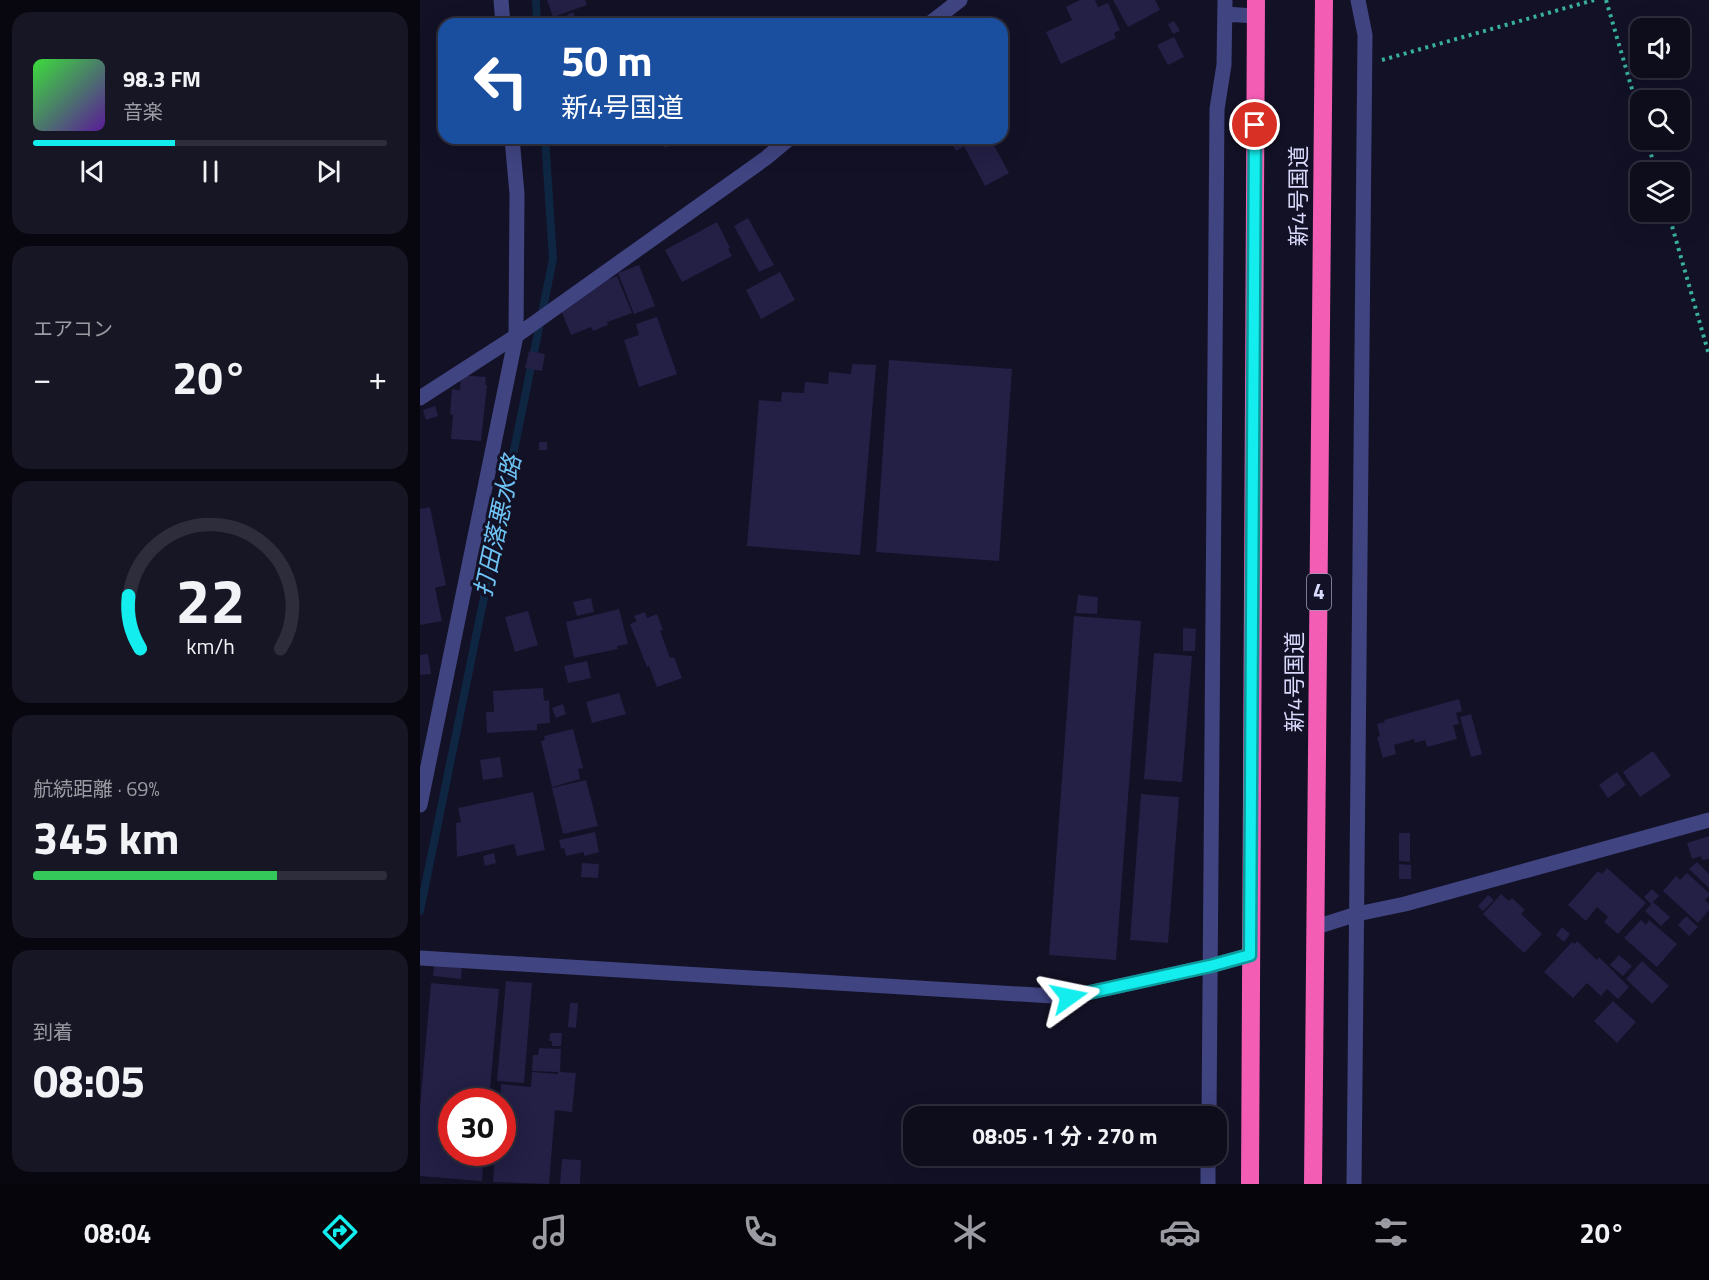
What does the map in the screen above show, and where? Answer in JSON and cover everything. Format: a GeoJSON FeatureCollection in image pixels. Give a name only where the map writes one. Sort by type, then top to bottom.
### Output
{"type":"FeatureCollection","features":[{"type":"Feature","properties":{"kind":"highway","name":"新4号国道"},"geometry":{"type":"LineString","coordinates":[[1313,1184],[1324,0]]}},
{"type":"Feature","properties":{"kind":"highway","name":"新4号国道"},"geometry":{"type":"LineString","coordinates":[[1250,1184],[1256,8]]}},
{"type":"Feature","properties":{"kind":"street"},"geometry":{"type":"LineString","coordinates":[[501,0],[502,18]]}},
{"type":"Feature","properties":{"kind":"street"},"geometry":{"type":"LineString","coordinates":[[1354,1184],[1365,35],[1358,0]]}},
{"type":"Feature","properties":{"kind":"street"},"geometry":{"type":"LineString","coordinates":[[934,18],[950,3]]}},
{"type":"Feature","properties":{"kind":"street"},"geometry":{"type":"LineString","coordinates":[[1209,1106],[1217,109],[1224,65],[1225,7],[1256,8]]}},
{"type":"Feature","properties":{"kind":"street"},"geometry":{"type":"LineString","coordinates":[[420,805],[516,336],[517,194],[513,144]]}},
{"type":"Feature","properties":{"kind":"street"},"geometry":{"type":"LineString","coordinates":[[420,398],[516,336],[783,144]]}},
{"type":"Feature","properties":{"kind":"street"},"geometry":{"type":"LineString","coordinates":[[1316,927],[1709,820]]}},
{"type":"Feature","properties":{"kind":"street"},"geometry":{"type":"LineString","coordinates":[[420,958],[1069,997],[1250,955]]}},
{"type":"Feature","properties":{"kind":"street"},"geometry":{"type":"LineString","coordinates":[[1208,1166],[1208,1184]]}},
{"type":"Feature","properties":{"kind":"path"},"geometry":{"type":"LineString","coordinates":[[1364,65],[1594,0]]}},
{"type":"Feature","properties":{"kind":"path"},"geometry":{"type":"LineString","coordinates":[[1606,0],[1632,90]]}},
{"type":"Feature","properties":{"kind":"path"},"geometry":{"type":"LineString","coordinates":[[1671,222],[1709,355]]}},
{"type":"Feature","properties":{"kind":"building"},"geometry":{"type":"Polygon","coordinates":[[[547,0],[585,0],[587,5],[553,17],[547,0]]]}},
{"type":"Feature","properties":{"kind":"building"},"geometry":{"type":"Polygon","coordinates":[[[1080,0],[1095,0],[1098,7],[1108,3],[1120,30],[1114,33],[1116,38],[1061,64],[1046,32],[1072,20],[1066,7],[1080,0]]]}},
{"type":"Feature","properties":{"kind":"building"},"geometry":{"type":"Polygon","coordinates":[[[1113,0],[1155,0],[1160,10],[1128,27],[1113,0]]]}},
{"type":"Feature","properties":{"kind":"building"},"geometry":{"type":"Polygon","coordinates":[[[573,12],[575,18],[568,18],[567,15],[573,12]]]}},
{"type":"Feature","properties":{"kind":"building"},"geometry":{"type":"Polygon","coordinates":[[[1174,21],[1180,31],[1173,34],[1168,24],[1174,21]]]}},
{"type":"Feature","properties":{"kind":"building"},"geometry":{"type":"Polygon","coordinates":[[[1174,37],[1184,57],[1168,65],[1157,45],[1174,37]]]}},
{"type":"Feature","properties":{"kind":"building"},"geometry":{"type":"Polygon","coordinates":[[[952,144],[993,144],[1009,173],[985,186],[964,146],[956,151],[952,144]]]}},
{"type":"Feature","properties":{"kind":"building"},"geometry":{"type":"Polygon","coordinates":[[[748,218],[774,265],[759,272],[734,226],[748,218]]]}},
{"type":"Feature","properties":{"kind":"building"},"geometry":{"type":"Polygon","coordinates":[[[717,222],[732,256],[682,282],[665,250],[717,222]]]}},
{"type":"Feature","properties":{"kind":"building"},"geometry":{"type":"Polygon","coordinates":[[[639,265],[655,306],[634,314],[618,273],[639,265]]]}},
{"type":"Feature","properties":{"kind":"building"},"geometry":{"type":"Polygon","coordinates":[[[780,272],[795,300],[761,319],[746,290],[780,272]]]}},
{"type":"Feature","properties":{"kind":"building"},"geometry":{"type":"Polygon","coordinates":[[[617,276],[632,313],[607,322],[608,325],[593,331],[591,327],[571,335],[557,300],[617,276]]]}},
{"type":"Feature","properties":{"kind":"building"},"geometry":{"type":"Polygon","coordinates":[[[657,317],[677,374],[639,387],[624,340],[639,335],[636,324],[657,317]]]}},
{"type":"Feature","properties":{"kind":"building"},"geometry":{"type":"Polygon","coordinates":[[[529,351],[545,354],[542,371],[525,368],[529,351]]]}},
{"type":"Feature","properties":{"kind":"building"},"geometry":{"type":"Polygon","coordinates":[[[889,360],[1012,369],[999,561],[876,552],[889,360]]]}},
{"type":"Feature","properties":{"kind":"building"},"geometry":{"type":"Polygon","coordinates":[[[852,364],[876,365],[860,555],[747,546],[759,400],[781,402],[782,392],[804,393],[805,382],[828,384],[829,372],[851,374],[852,364]]]}},
{"type":"Feature","properties":{"kind":"building"},"geometry":{"type":"Polygon","coordinates":[[[461,375],[486,377],[481,441],[451,439],[452,389],[460,390],[461,375]]]}},
{"type":"Feature","properties":{"kind":"building"},"geometry":{"type":"Polygon","coordinates":[[[435,406],[438,416],[426,420],[423,410],[435,406]]]}},
{"type":"Feature","properties":{"kind":"building"},"geometry":{"type":"Polygon","coordinates":[[[539,442],[547,442],[547,450],[539,450],[539,442]]]}},
{"type":"Feature","properties":{"kind":"building"},"geometry":{"type":"Polygon","coordinates":[[[430,507],[446,585],[435,588],[442,621],[420,625],[420,509],[430,507]]]}},
{"type":"Feature","properties":{"kind":"building"},"geometry":{"type":"Polygon","coordinates":[[[489,543],[503,546],[500,561],[486,558],[489,543]]]}},
{"type":"Feature","properties":{"kind":"building"},"geometry":{"type":"Polygon","coordinates":[[[1078,595],[1098,597],[1097,614],[1076,613],[1078,595]]]}},
{"type":"Feature","properties":{"kind":"building"},"geometry":{"type":"Polygon","coordinates":[[[591,598],[594,612],[577,616],[573,602],[591,598]]]}},
{"type":"Feature","properties":{"kind":"building"},"geometry":{"type":"Polygon","coordinates":[[[619,609],[628,644],[617,646],[618,649],[574,658],[566,622],[619,609]]]}},
{"type":"Feature","properties":{"kind":"building"},"geometry":{"type":"Polygon","coordinates":[[[528,611],[538,645],[515,652],[505,617],[528,611]]]}},
{"type":"Feature","properties":{"kind":"building"},"geometry":{"type":"Polygon","coordinates":[[[645,612],[647,618],[657,614],[663,630],[660,631],[670,658],[674,657],[682,678],[657,687],[630,624],[637,621],[634,616],[645,612]]]}},
{"type":"Feature","properties":{"kind":"building"},"geometry":{"type":"Polygon","coordinates":[[[1074,616],[1141,621],[1116,960],[1049,955],[1074,616]]]}},
{"type":"Feature","properties":{"kind":"building"},"geometry":{"type":"Polygon","coordinates":[[[1183,628],[1196,629],[1195,651],[1183,651],[1183,628]]]}},
{"type":"Feature","properties":{"kind":"building"},"geometry":{"type":"Polygon","coordinates":[[[1154,653],[1192,656],[1182,782],[1144,779],[1154,653]]]}},
{"type":"Feature","properties":{"kind":"building"},"geometry":{"type":"Polygon","coordinates":[[[428,654],[431,674],[420,675],[420,655],[428,654]]]}},
{"type":"Feature","properties":{"kind":"building"},"geometry":{"type":"Polygon","coordinates":[[[587,661],[591,678],[568,683],[564,666],[587,661]]]}},
{"type":"Feature","properties":{"kind":"building"},"geometry":{"type":"Polygon","coordinates":[[[543,688],[544,701],[549,700],[550,723],[537,724],[537,730],[487,733],[486,712],[494,712],[493,691],[543,688]]]}},
{"type":"Feature","properties":{"kind":"building"},"geometry":{"type":"Polygon","coordinates":[[[619,693],[626,714],[592,723],[586,702],[619,693]]]}},
{"type":"Feature","properties":{"kind":"building"},"geometry":{"type":"Polygon","coordinates":[[[1459,699],[1462,711],[1456,713],[1459,724],[1453,725],[1457,739],[1427,747],[1425,740],[1415,743],[1414,739],[1394,745],[1396,754],[1383,758],[1377,737],[1380,736],[1377,724],[1459,699]]]}},
{"type":"Feature","properties":{"kind":"building"},"geometry":{"type":"Polygon","coordinates":[[[563,704],[566,714],[556,718],[552,708],[563,704]]]}},
{"type":"Feature","properties":{"kind":"building"},"geometry":{"type":"Polygon","coordinates":[[[1471,714],[1482,754],[1471,757],[1460,717],[1471,714]]]}},
{"type":"Feature","properties":{"kind":"building"},"geometry":{"type":"Polygon","coordinates":[[[573,729],[583,768],[578,769],[580,779],[552,787],[541,741],[545,740],[544,736],[573,729]]]}},
{"type":"Feature","properties":{"kind":"building"},"geometry":{"type":"Polygon","coordinates":[[[1653,751],[1671,776],[1640,797],[1623,772],[1653,751]]]}},
{"type":"Feature","properties":{"kind":"building"},"geometry":{"type":"Polygon","coordinates":[[[500,757],[503,777],[483,780],[480,760],[500,757]]]}},
{"type":"Feature","properties":{"kind":"building"},"geometry":{"type":"Polygon","coordinates":[[[1617,772],[1626,785],[1608,798],[1599,785],[1617,772]]]}},
{"type":"Feature","properties":{"kind":"building"},"geometry":{"type":"Polygon","coordinates":[[[586,780],[598,826],[563,834],[552,788],[586,780]]]}},
{"type":"Feature","properties":{"kind":"building"},"geometry":{"type":"Polygon","coordinates":[[[533,792],[545,850],[517,856],[514,844],[457,857],[456,823],[461,822],[458,808],[533,792]]]}},
{"type":"Feature","properties":{"kind":"building"},"geometry":{"type":"Polygon","coordinates":[[[1141,794],[1179,797],[1168,943],[1130,940],[1141,794]]]}},
{"type":"Feature","properties":{"kind":"building"},"geometry":{"type":"Polygon","coordinates":[[[595,832],[599,852],[584,856],[584,852],[566,856],[564,848],[561,849],[559,840],[595,832]]]}},
{"type":"Feature","properties":{"kind":"building"},"geometry":{"type":"Polygon","coordinates":[[[1399,833],[1410,833],[1410,862],[1399,861],[1399,833]]]}},
{"type":"Feature","properties":{"kind":"building"},"geometry":{"type":"Polygon","coordinates":[[[1709,836],[1709,859],[1702,860],[1701,856],[1692,859],[1687,843],[1709,836]]]}},
{"type":"Feature","properties":{"kind":"building"},"geometry":{"type":"Polygon","coordinates":[[[494,853],[496,863],[485,866],[483,856],[494,853]]]}},
{"type":"Feature","properties":{"kind":"building"},"geometry":{"type":"Polygon","coordinates":[[[1697,862],[1709,874],[1709,888],[1689,869],[1697,862]]]}},
{"type":"Feature","properties":{"kind":"building"},"geometry":{"type":"Polygon","coordinates":[[[582,863],[599,864],[598,878],[581,877],[582,863]]]}},
{"type":"Feature","properties":{"kind":"building"},"geometry":{"type":"Polygon","coordinates":[[[1399,864],[1411,865],[1411,879],[1399,879],[1399,864]]]}},
{"type":"Feature","properties":{"kind":"building"},"geometry":{"type":"Polygon","coordinates":[[[1607,868],[1646,903],[1618,934],[1604,922],[1608,917],[1597,907],[1586,921],[1568,905],[1598,871],[1602,874],[1607,868]]]}},
{"type":"Feature","properties":{"kind":"building"},"geometry":{"type":"Polygon","coordinates":[[[1687,873],[1709,893],[1705,900],[1709,904],[1709,910],[1698,923],[1663,891],[1676,876],[1680,880],[1687,873]]]}},
{"type":"Feature","properties":{"kind":"building"},"geometry":{"type":"Polygon","coordinates":[[[1652,889],[1659,896],[1651,904],[1644,897],[1652,889]]]}},
{"type":"Feature","properties":{"kind":"building"},"geometry":{"type":"Polygon","coordinates":[[[1501,894],[1509,901],[1512,898],[1525,910],[1521,914],[1542,934],[1524,953],[1483,914],[1501,894]]]}},
{"type":"Feature","properties":{"kind":"building"},"geometry":{"type":"Polygon","coordinates":[[[1488,895],[1494,900],[1483,911],[1478,906],[1488,895]]]}},
{"type":"Feature","properties":{"kind":"building"},"geometry":{"type":"Polygon","coordinates":[[[1653,902],[1670,917],[1661,926],[1645,911],[1653,902]]]}},
{"type":"Feature","properties":{"kind":"building"},"geometry":{"type":"Polygon","coordinates":[[[1686,916],[1698,927],[1689,936],[1678,925],[1686,916]]]}},
{"type":"Feature","properties":{"kind":"building"},"geometry":{"type":"Polygon","coordinates":[[[1641,920],[1646,925],[1649,920],[1677,944],[1657,967],[1624,938],[1641,920]]]}},
{"type":"Feature","properties":{"kind":"building"},"geometry":{"type":"Polygon","coordinates":[[[1562,927],[1570,934],[1564,942],[1556,935],[1562,927]]]}},
{"type":"Feature","properties":{"kind":"building"},"geometry":{"type":"Polygon","coordinates":[[[1577,941],[1597,960],[1599,957],[1629,987],[1618,999],[1607,989],[1601,996],[1587,983],[1573,998],[1544,972],[1572,942],[1575,944],[1577,941]]]}},
{"type":"Feature","properties":{"kind":"building"},"geometry":{"type":"Polygon","coordinates":[[[1619,955],[1632,966],[1623,976],[1610,965],[1619,955]]]}},
{"type":"Feature","properties":{"kind":"building"},"geometry":{"type":"Polygon","coordinates":[[[1642,961],[1669,986],[1652,1004],[1626,979],[1642,961]]]}},
{"type":"Feature","properties":{"kind":"building"},"geometry":{"type":"Polygon","coordinates":[[[434,965],[462,968],[461,979],[433,976],[434,965]]]}},
{"type":"Feature","properties":{"kind":"building"},"geometry":{"type":"Polygon","coordinates":[[[506,981],[532,983],[524,1083],[497,1081],[506,981]]]}},
{"type":"Feature","properties":{"kind":"building"},"geometry":{"type":"Polygon","coordinates":[[[431,983],[499,989],[490,1088],[438,1088],[438,1166],[483,1166],[482,1181],[420,1176],[420,1108],[431,983]]]}},
{"type":"Feature","properties":{"kind":"building"},"geometry":{"type":"Polygon","coordinates":[[[1613,1001],[1636,1022],[1617,1043],[1594,1021],[1613,1001]]]}},
{"type":"Feature","properties":{"kind":"building"},"geometry":{"type":"Polygon","coordinates":[[[570,1003],[578,1003],[576,1028],[568,1027],[570,1003]]]}},
{"type":"Feature","properties":{"kind":"building"},"geometry":{"type":"Polygon","coordinates":[[[550,1033],[562,1033],[561,1046],[552,1046],[552,1041],[549,1041],[550,1033]]]}},
{"type":"Feature","properties":{"kind":"building"},"geometry":{"type":"Polygon","coordinates":[[[539,1048],[561,1049],[560,1072],[576,1073],[572,1112],[555,1110],[549,1184],[493,1182],[494,1166],[516,1166],[516,1088],[501,1088],[501,1084],[531,1087],[532,1072],[558,1074],[558,1072],[532,1071],[533,1055],[538,1055],[539,1048]]]}},
{"type":"Feature","properties":{"kind":"building"},"geometry":{"type":"Polygon","coordinates":[[[562,1159],[581,1160],[580,1184],[560,1184],[562,1159]]]}},
{"type":"Feature","properties":{"kind":"waterway","name":"打田落悪水路"},"geometry":{"type":"LineString","coordinates":[[536,0],[537,18]]}},
{"type":"Feature","properties":{"kind":"waterway","name":"打田落悪水路"},"geometry":{"type":"LineString","coordinates":[[420,911],[553,259],[545,144]]}},
{"type":"Feature","properties":{"kind":"route"},"geometry":{"type":"LineString","coordinates":[[1069,997],[1250,955],[1255,125]]}}]}
